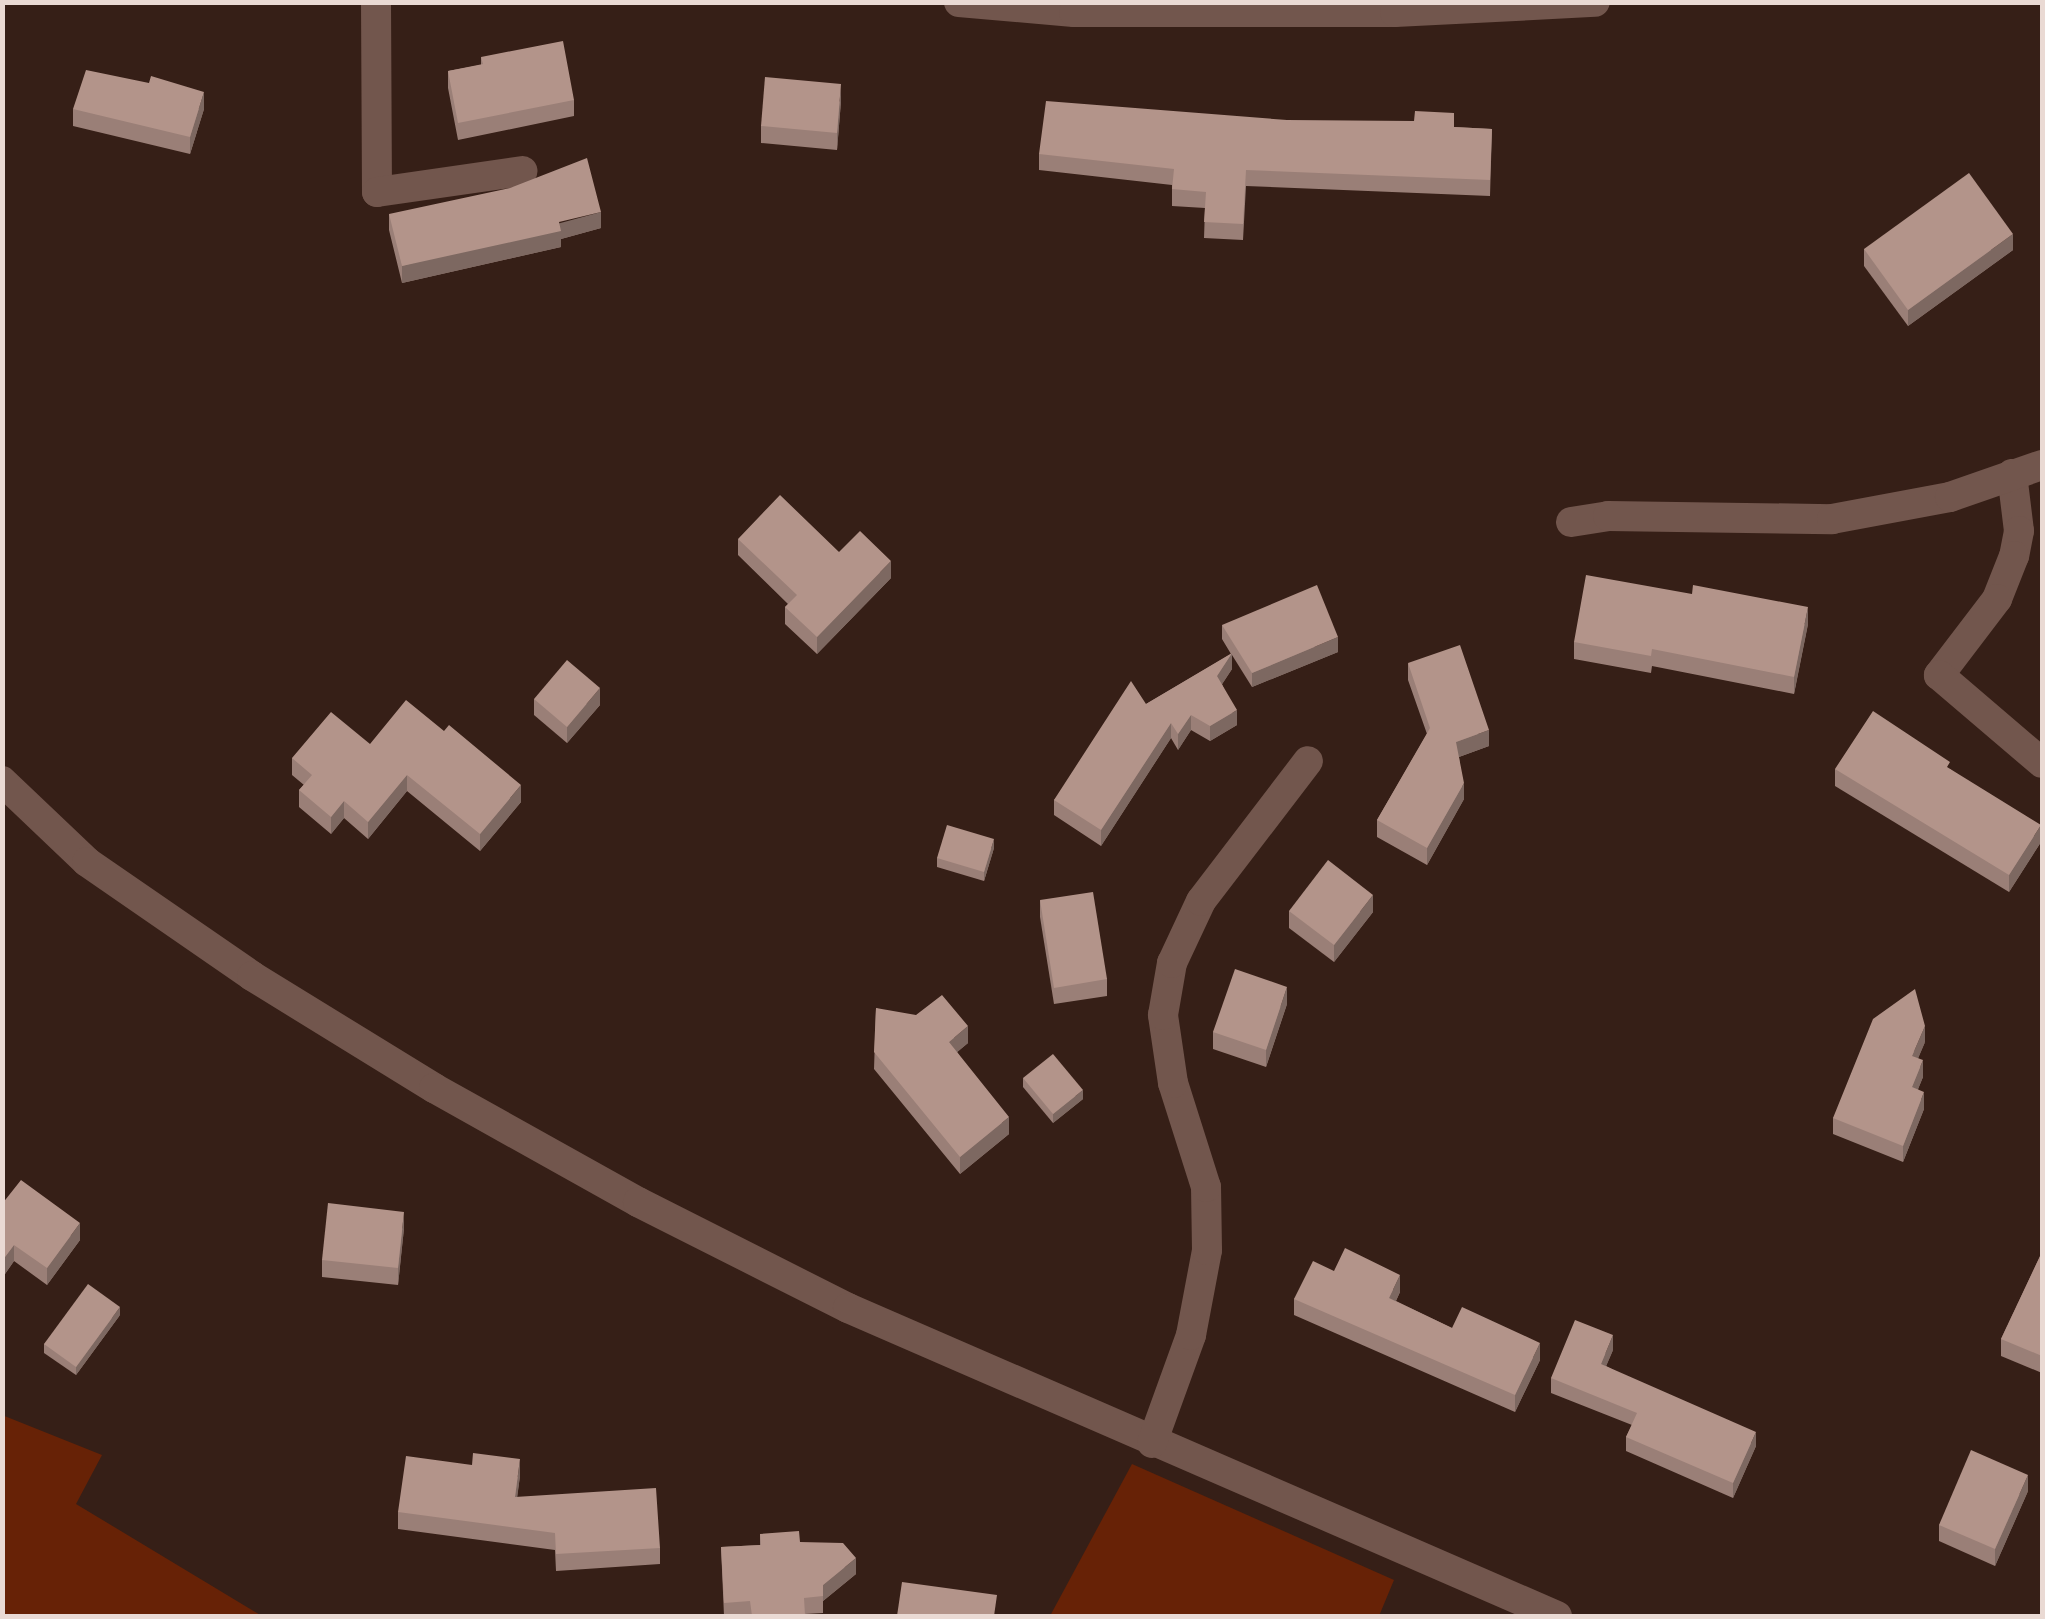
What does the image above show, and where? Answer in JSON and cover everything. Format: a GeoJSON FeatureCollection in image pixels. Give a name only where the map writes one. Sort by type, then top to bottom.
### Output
{"type":"FeatureCollection","features":[{"type":"Feature","properties":{"kind":"street"},"geometry":{"type":"LineString","coordinates":[[376,2],[377,192],[522,171]]}},
{"type":"Feature","properties":{"kind":"street"},"geometry":{"type":"LineString","coordinates":[[959,2],[1074,12],[1395,12],[1594,2]]}},
{"type":"Feature","properties":{"kind":"street"},"geometry":{"type":"LineString","coordinates":[[1571,522],[1608,516],[1832,519],[1950,497],[2042,465]]}},
{"type":"Feature","properties":{"kind":"street"},"geometry":{"type":"LineString","coordinates":[[2012,474],[2019,531],[2014,556],[1997,599],[1939,676],[2042,763]]}},
{"type":"Feature","properties":{"kind":"street"},"geometry":{"type":"LineString","coordinates":[[1152,1443],[1190,1336],[1207,1250],[1206,1187],[1173,1083],[1162,1015],[1172,962],[1202,901],[1308,761]]}},
{"type":"Feature","properties":{"kind":"street"},"geometry":{"type":"LineString","coordinates":[[2,781],[87,862],[434,1088],[848,1308],[1557,1616]]}},
{"type":"Feature","properties":{"kind":"shaded area"},"geometry":{"type":"Polygon","coordinates":[[[2,1415],[102,1455],[76,1504],[262,1616],[3,1616],[2,1415]]]}},
{"type":"Feature","properties":{"kind":"shaded area"},"geometry":{"type":"Polygon","coordinates":[[[1132,1464],[1394,1580],[1379,1616],[1050,1616],[1132,1464]]]}},
{"type":"Feature","properties":{"kind":"building"},"geometry":{"type":"Polygon","coordinates":[[[563,41],[574,100],[458,123],[448,71],[483,64],[481,57],[563,41]]]}},
{"type":"Feature","properties":{"kind":"building"},"geometry":{"type":"Polygon","coordinates":[[[86,70],[149,83],[151,76],[204,92],[190,137],[73,109],[86,70]]]}},
{"type":"Feature","properties":{"kind":"building"},"geometry":{"type":"Polygon","coordinates":[[[765,77],[841,84],[837,133],[761,126],[765,77]]]}},
{"type":"Feature","properties":{"kind":"building"},"geometry":{"type":"Polygon","coordinates":[[[1046,101],[1287,120],[1414,121],[1415,111],[1454,113],[1454,127],[1492,129],[1490,180],[1246,170],[1243,224],[1204,222],[1206,192],[1172,189],[1174,169],[1039,154],[1046,101]]]}},
{"type":"Feature","properties":{"kind":"building"},"geometry":{"type":"Polygon","coordinates":[[[587,158],[601,212],[559,222],[561,231],[402,266],[389,214],[510,188],[587,158]]]}},
{"type":"Feature","properties":{"kind":"building"},"geometry":{"type":"Polygon","coordinates":[[[1969,173],[2013,234],[1908,310],[1864,249],[1969,173]]]}},
{"type":"Feature","properties":{"kind":"building"},"geometry":{"type":"Polygon","coordinates":[[[780,495],[839,552],[860,531],[891,561],[817,637],[785,607],[797,595],[738,539],[780,495]]]}},
{"type":"Feature","properties":{"kind":"building"},"geometry":{"type":"Polygon","coordinates":[[[1586,575],[1692,594],[1693,585],[1808,607],[1794,677],[1652,649],[1651,656],[1574,642],[1586,575]]]}},
{"type":"Feature","properties":{"kind":"building"},"geometry":{"type":"Polygon","coordinates":[[[1317,585],[1338,637],[1252,673],[1222,625],[1317,585]]]}},
{"type":"Feature","properties":{"kind":"building"},"geometry":{"type":"Polygon","coordinates":[[[1460,645],[1489,730],[1456,742],[1464,783],[1427,848],[1377,820],[1430,728],[1408,663],[1460,645]]]}},
{"type":"Feature","properties":{"kind":"building"},"geometry":{"type":"Polygon","coordinates":[[[1232,653],[1217,676],[1237,710],[1210,726],[1191,715],[1178,734],[1171,723],[1101,830],[1054,800],[1131,681],[1146,704],[1232,653]]]}},
{"type":"Feature","properties":{"kind":"building"},"geometry":{"type":"Polygon","coordinates":[[[567,660],[600,688],[567,727],[534,699],[567,660]]]}},
{"type":"Feature","properties":{"kind":"building"},"geometry":{"type":"Polygon","coordinates":[[[406,700],[444,731],[449,725],[521,785],[480,834],[407,775],[368,822],[344,801],[331,817],[299,790],[312,775],[292,758],[331,712],[370,744],[406,700]]]}},
{"type":"Feature","properties":{"kind":"building"},"geometry":{"type":"Polygon","coordinates":[[[1873,711],[1950,762],[1947,767],[2041,825],[2009,875],[1835,769],[1873,711]]]}},
{"type":"Feature","properties":{"kind":"building"},"geometry":{"type":"Polygon","coordinates":[[[947,825],[994,839],[984,872],[937,858],[947,825]]]}},
{"type":"Feature","properties":{"kind":"building"},"geometry":{"type":"Polygon","coordinates":[[[1328,860],[1373,895],[1334,945],[1289,911],[1328,860]]]}},
{"type":"Feature","properties":{"kind":"building"},"geometry":{"type":"Polygon","coordinates":[[[1093,892],[1107,979],[1054,988],[1040,900],[1093,892]]]}},
{"type":"Feature","properties":{"kind":"building"},"geometry":{"type":"Polygon","coordinates":[[[1235,969],[1287,987],[1266,1050],[1213,1032],[1235,969]]]}},
{"type":"Feature","properties":{"kind":"building"},"geometry":{"type":"Polygon","coordinates":[[[1915,989],[1925,1026],[1912,1056],[1923,1060],[1912,1087],[1924,1092],[1903,1146],[1833,1118],[1873,1019],[1915,989]]]}},
{"type":"Feature","properties":{"kind":"building"},"geometry":{"type":"Polygon","coordinates":[[[942,995],[968,1026],[949,1042],[1009,1117],[960,1157],[874,1052],[876,1008],[916,1015],[942,995]]]}},
{"type":"Feature","properties":{"kind":"building"},"geometry":{"type":"Polygon","coordinates":[[[1053,1054],[1083,1090],[1053,1114],[1023,1078],[1053,1054]]]}},
{"type":"Feature","properties":{"kind":"building"},"geometry":{"type":"Polygon","coordinates":[[[21,1180],[80,1223],[47,1268],[14,1245],[5,1257],[2,1255],[2,1204],[21,1180]]]}},
{"type":"Feature","properties":{"kind":"building"},"geometry":{"type":"Polygon","coordinates":[[[328,1203],[404,1212],[398,1268],[322,1260],[328,1203]]]}},
{"type":"Feature","properties":{"kind":"building"},"geometry":{"type":"Polygon","coordinates":[[[1345,1248],[1400,1275],[1389,1298],[1452,1328],[1462,1307],[1540,1343],[1515,1395],[1294,1299],[1313,1261],[1334,1271],[1345,1248]]]}},
{"type":"Feature","properties":{"kind":"building"},"geometry":{"type":"Polygon","coordinates":[[[2042,1252],[2042,1356],[2001,1339],[2042,1252]]]}},
{"type":"Feature","properties":{"kind":"building"},"geometry":{"type":"Polygon","coordinates":[[[88,1284],[120,1307],[76,1367],[44,1344],[88,1284]]]}},
{"type":"Feature","properties":{"kind":"building"},"geometry":{"type":"Polygon","coordinates":[[[1575,1320],[1613,1335],[1601,1364],[1756,1432],[1733,1483],[1626,1437],[1637,1413],[1551,1378],[1575,1320]]]}},
{"type":"Feature","properties":{"kind":"building"},"geometry":{"type":"Polygon","coordinates":[[[1971,1450],[2028,1475],[1995,1549],[1939,1525],[1971,1450]]]}},
{"type":"Feature","properties":{"kind":"building"},"geometry":{"type":"Polygon","coordinates":[[[473,1453],[520,1459],[515,1497],[656,1488],[660,1548],[556,1554],[555,1533],[398,1512],[406,1456],[472,1465],[473,1453]]]}},
{"type":"Feature","properties":{"kind":"building"},"geometry":{"type":"Polygon","coordinates":[[[799,1531],[800,1542],[843,1543],[856,1558],[823,1585],[823,1596],[804,1598],[805,1615],[752,1616],[750,1601],[724,1603],[721,1547],[761,1545],[760,1534],[799,1531]]]}},
{"type":"Feature","properties":{"kind":"building"},"geometry":{"type":"Polygon","coordinates":[[[902,1582],[997,1595],[994,1616],[897,1616],[902,1582]]]}}]}
